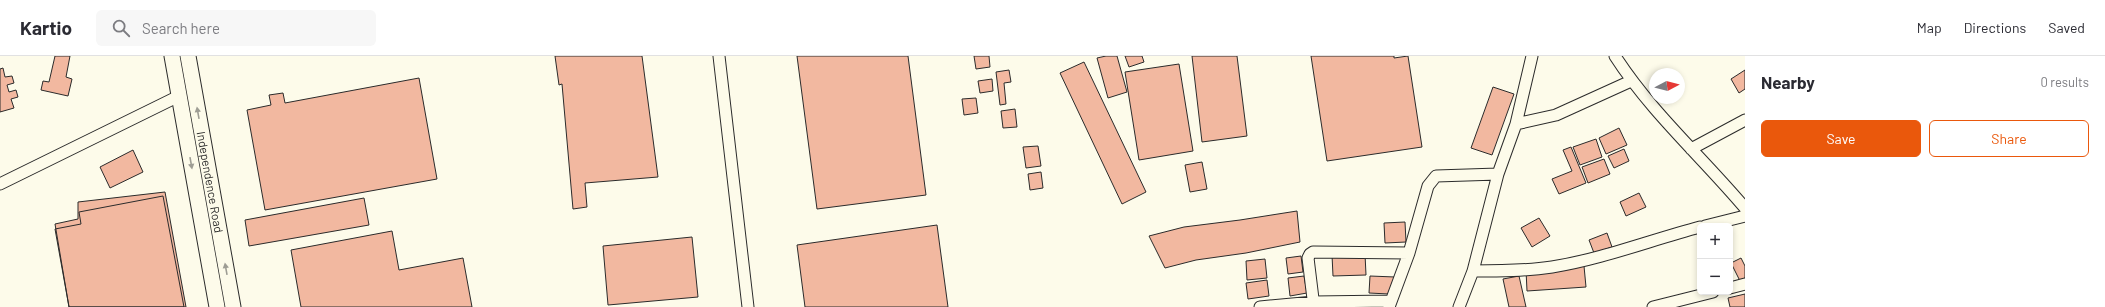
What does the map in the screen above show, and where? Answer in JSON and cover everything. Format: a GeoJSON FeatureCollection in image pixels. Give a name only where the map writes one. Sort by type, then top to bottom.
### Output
{"type":"FeatureCollection","features":[{"type":"Feature","properties":{"kind":"main road","name":"Independence Road"},"geometry":{"type":"LineString","coordinates":[[172,56],[217,307]]}},
{"type":"Feature","properties":{"kind":"main road","name":"Independence Road"},"geometry":{"type":"LineString","coordinates":[[188,56],[233,307]]}},
{"type":"Feature","properties":{"kind":"street"},"geometry":{"type":"LineString","coordinates":[[719,56],[748,307]]}},
{"type":"Feature","properties":{"kind":"street"},"geometry":{"type":"LineString","coordinates":[[1459,307],[1473,271],[1498,174],[1516,124],[1532,56]]}},
{"type":"Feature","properties":{"kind":"street"},"geometry":{"type":"LineString","coordinates":[[1615,56],[1631,81],[1691,149],[1716,173],[1745,208]]}},
{"type":"Feature","properties":{"kind":"street"},"geometry":{"type":"LineString","coordinates":[[1516,124],[1556,115],[1631,81]]}},
{"type":"Feature","properties":{"kind":"street"},"geometry":{"type":"LineString","coordinates":[[0,184],[179,96]]}},
{"type":"Feature","properties":{"kind":"street"},"geometry":{"type":"LineString","coordinates":[[1691,149],[1745,120]]}},
{"type":"Feature","properties":{"kind":"street"},"geometry":{"type":"LineString","coordinates":[[1260,307],[1390,304],[1409,253],[1428,186],[1436,176],[1498,174]]}},
{"type":"Feature","properties":{"kind":"street"},"geometry":{"type":"LineString","coordinates":[[1717,223],[1745,216]]}},
{"type":"Feature","properties":{"kind":"street"},"geometry":{"type":"LineString","coordinates":[[1473,271],[1511,272],[1553,267],[1617,251],[1697,228]]}},
{"type":"Feature","properties":{"kind":"street"},"geometry":{"type":"LineString","coordinates":[[1314,305],[1308,258],[1313,252],[1409,253]]}},
{"type":"Feature","properties":{"kind":"street"},"geometry":{"type":"LineString","coordinates":[[1733,287],[1745,284]]}},
{"type":"Feature","properties":{"kind":"street"},"geometry":{"type":"LineString","coordinates":[[1653,307],[1701,295]]}},
{"type":"Feature","properties":{"kind":"building"},"geometry":{"type":"Polygon","coordinates":[[[55,56],[70,56],[66,77],[72,79],[68,96],[41,90],[43,81],[49,82],[55,56]]]}},
{"type":"Feature","properties":{"kind":"building"},"geometry":{"type":"Polygon","coordinates":[[[555,56],[642,56],[658,177],[585,183],[587,207],[573,209],[562,84],[559,85],[555,56]]]}},
{"type":"Feature","properties":{"kind":"building"},"geometry":{"type":"Polygon","coordinates":[[[797,56],[908,56],[926,195],[817,209],[797,56]]]}},
{"type":"Feature","properties":{"kind":"building"},"geometry":{"type":"Polygon","coordinates":[[[974,56],[989,56],[990,67],[976,69],[974,56]]]}},
{"type":"Feature","properties":{"kind":"building"},"geometry":{"type":"Polygon","coordinates":[[[1117,56],[1127,92],[1108,98],[1097,58],[1117,56]]]}},
{"type":"Feature","properties":{"kind":"building"},"geometry":{"type":"Polygon","coordinates":[[[1125,56],[1142,56],[1144,62],[1129,67],[1125,56]]]}},
{"type":"Feature","properties":{"kind":"building"},"geometry":{"type":"Polygon","coordinates":[[[1192,56],[1237,56],[1247,136],[1202,142],[1192,56]]]}},
{"type":"Feature","properties":{"kind":"building"},"geometry":{"type":"Polygon","coordinates":[[[1311,56],[1394,56],[1394,58],[1408,56],[1422,147],[1327,161],[1311,56]]]}},
{"type":"Feature","properties":{"kind":"building"},"geometry":{"type":"Polygon","coordinates":[[[1084,62],[1146,192],[1122,204],[1060,73],[1084,62]]]}},
{"type":"Feature","properties":{"kind":"building"},"geometry":{"type":"Polygon","coordinates":[[[1179,64],[1193,151],[1139,160],[1125,72],[1179,64]]]}},
{"type":"Feature","properties":{"kind":"building"},"geometry":{"type":"Polygon","coordinates":[[[3,68],[5,77],[12,76],[14,83],[7,85],[9,92],[16,90],[18,97],[11,99],[14,108],[0,112],[0,69],[3,68]]]}},
{"type":"Feature","properties":{"kind":"building"},"geometry":{"type":"Polygon","coordinates":[[[1009,70],[1011,82],[1004,83],[1006,104],[1000,105],[996,72],[1009,70]]]}},
{"type":"Feature","properties":{"kind":"building"},"geometry":{"type":"Polygon","coordinates":[[[1745,70],[1745,89],[1739,93],[1731,79],[1745,70]]]}},
{"type":"Feature","properties":{"kind":"building"},"geometry":{"type":"Polygon","coordinates":[[[419,78],[437,179],[265,210],[247,110],[271,105],[269,95],[283,93],[285,103],[419,78]]]}},
{"type":"Feature","properties":{"kind":"building"},"geometry":{"type":"Polygon","coordinates":[[[992,79],[993,91],[980,93],[978,81],[992,79]]]}},
{"type":"Feature","properties":{"kind":"building"},"geometry":{"type":"Polygon","coordinates":[[[1493,87],[1514,94],[1492,155],[1471,148],[1493,87]]]}},
{"type":"Feature","properties":{"kind":"building"},"geometry":{"type":"Polygon","coordinates":[[[976,98],[978,113],[964,115],[962,99],[976,98]]]}},
{"type":"Feature","properties":{"kind":"building"},"geometry":{"type":"Polygon","coordinates":[[[1015,109],[1017,127],[1003,128],[1001,111],[1015,109]]]}},
{"type":"Feature","properties":{"kind":"building"},"geometry":{"type":"Polygon","coordinates":[[[1619,128],[1627,145],[1606,154],[1599,138],[1619,128]]]}},
{"type":"Feature","properties":{"kind":"building"},"geometry":{"type":"Polygon","coordinates":[[[1596,139],[1602,157],[1580,165],[1573,147],[1596,139]]]}},
{"type":"Feature","properties":{"kind":"building"},"geometry":{"type":"Polygon","coordinates":[[[1038,146],[1041,166],[1026,168],[1023,147],[1038,146]]]}},
{"type":"Feature","properties":{"kind":"building"},"geometry":{"type":"Polygon","coordinates":[[[1571,147],[1586,183],[1559,194],[1552,179],[1572,171],[1563,150],[1571,147]]]}},
{"type":"Feature","properties":{"kind":"building"},"geometry":{"type":"Polygon","coordinates":[[[1624,149],[1629,161],[1614,168],[1608,156],[1624,149]]]}},
{"type":"Feature","properties":{"kind":"building"},"geometry":{"type":"Polygon","coordinates":[[[133,150],[143,172],[110,188],[100,167],[133,150]]]}},
{"type":"Feature","properties":{"kind":"building"},"geometry":{"type":"Polygon","coordinates":[[[1604,159],[1610,174],[1588,183],[1582,167],[1604,159]]]}},
{"type":"Feature","properties":{"kind":"building"},"geometry":{"type":"Polygon","coordinates":[[[1202,162],[1207,189],[1190,192],[1185,165],[1202,162]]]}},
{"type":"Feature","properties":{"kind":"building"},"geometry":{"type":"Polygon","coordinates":[[[1041,172],[1043,188],[1030,190],[1028,174],[1041,172]]]}},
{"type":"Feature","properties":{"kind":"building"},"geometry":{"type":"Polygon","coordinates":[[[165,192],[186,307],[69,307],[55,224],[78,219],[78,202],[165,192]]]}},
{"type":"Feature","properties":{"kind":"building"},"geometry":{"type":"Polygon","coordinates":[[[1639,193],[1646,207],[1626,216],[1620,202],[1639,193]]]}},
{"type":"Feature","properties":{"kind":"building"},"geometry":{"type":"Polygon","coordinates":[[[163,196],[184,307],[69,307],[55,229],[81,224],[79,212],[163,196]]]}},
{"type":"Feature","properties":{"kind":"building"},"geometry":{"type":"Polygon","coordinates":[[[364,198],[369,225],[249,246],[245,220],[364,198]]]}},
{"type":"Feature","properties":{"kind":"building"},"geometry":{"type":"Polygon","coordinates":[[[1297,211],[1300,242],[1246,253],[1196,260],[1165,268],[1149,236],[1184,227],[1297,211]]]}},
{"type":"Feature","properties":{"kind":"building"},"geometry":{"type":"Polygon","coordinates":[[[1539,218],[1550,236],[1532,247],[1521,228],[1539,218]]]}},
{"type":"Feature","properties":{"kind":"building"},"geometry":{"type":"Polygon","coordinates":[[[1405,222],[1406,242],[1385,243],[1384,223],[1405,222]]]}},
{"type":"Feature","properties":{"kind":"building"},"geometry":{"type":"Polygon","coordinates":[[[937,225],[948,307],[805,307],[797,245],[937,225]]]}},
{"type":"Feature","properties":{"kind":"building"},"geometry":{"type":"Polygon","coordinates":[[[392,231],[399,270],[463,258],[472,307],[301,307],[291,250],[392,231]]]}},
{"type":"Feature","properties":{"kind":"building"},"geometry":{"type":"Polygon","coordinates":[[[1607,233],[1612,247],[1594,253],[1589,240],[1607,233]]]}},
{"type":"Feature","properties":{"kind":"building"},"geometry":{"type":"Polygon","coordinates":[[[692,237],[698,297],[608,305],[603,246],[692,237]]]}},
{"type":"Feature","properties":{"kind":"building"},"geometry":{"type":"Polygon","coordinates":[[[1365,254],[1366,275],[1333,276],[1332,255],[1365,254]]]}},
{"type":"Feature","properties":{"kind":"building"},"geometry":{"type":"Polygon","coordinates":[[[1301,256],[1303,272],[1288,274],[1286,258],[1301,256]]]}},
{"type":"Feature","properties":{"kind":"building"},"geometry":{"type":"Polygon","coordinates":[[[1741,258],[1745,266],[1745,278],[1740,281],[1733,267],[1733,262],[1741,258]]]}},
{"type":"Feature","properties":{"kind":"building"},"geometry":{"type":"Polygon","coordinates":[[[1265,259],[1267,278],[1247,280],[1246,261],[1265,259]]]}},
{"type":"Feature","properties":{"kind":"building"},"geometry":{"type":"Polygon","coordinates":[[[1584,266],[1586,287],[1527,291],[1526,270],[1584,266]]]}},
{"type":"Feature","properties":{"kind":"building"},"geometry":{"type":"Polygon","coordinates":[[[1304,276],[1307,293],[1290,296],[1288,278],[1304,276]]]}},
{"type":"Feature","properties":{"kind":"building"},"geometry":{"type":"Polygon","coordinates":[[[1370,276],[1395,277],[1389,294],[1369,293],[1370,276]]]}},
{"type":"Feature","properties":{"kind":"building"},"geometry":{"type":"Polygon","coordinates":[[[1519,276],[1526,307],[1509,307],[1503,279],[1519,276]]]}},
{"type":"Feature","properties":{"kind":"building"},"geometry":{"type":"Polygon","coordinates":[[[1267,280],[1269,296],[1248,299],[1246,283],[1267,280]]]}},
{"type":"Feature","properties":{"kind":"building"},"geometry":{"type":"Polygon","coordinates":[[[1745,294],[1745,307],[1730,307],[1728,298],[1745,294]]]}}]}
